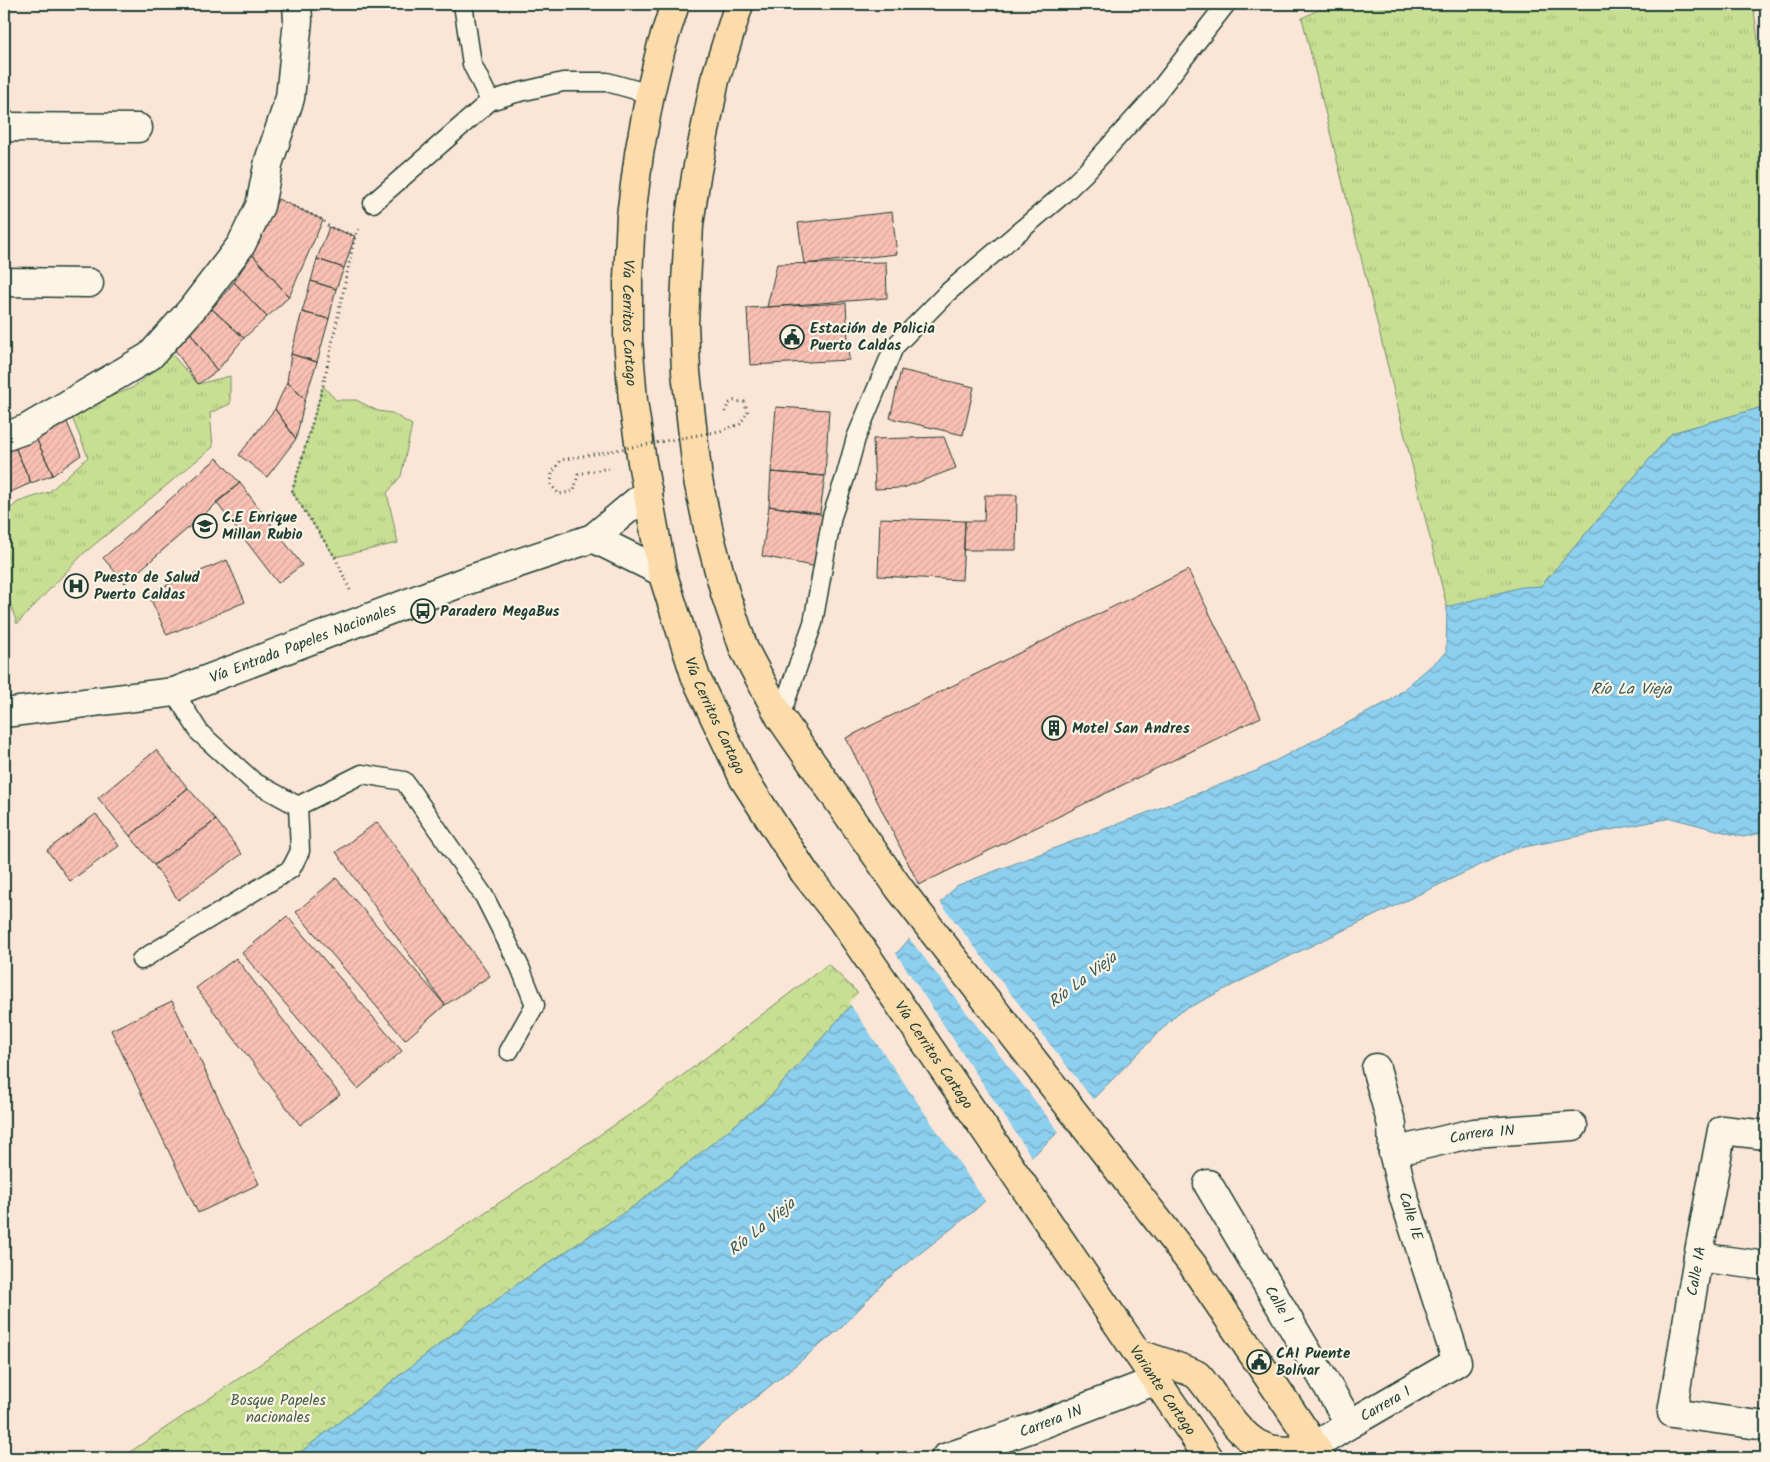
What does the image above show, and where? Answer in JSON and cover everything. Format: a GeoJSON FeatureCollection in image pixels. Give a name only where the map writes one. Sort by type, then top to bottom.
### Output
{"type":"FeatureCollection","features":[{"type":"Feature","properties":{"kind":"highway","name":"Vía Cerritos Cartago"},"geometry":{"type":"LineString","coordinates":[[675,4],[661,48],[639,154],[631,216],[628,339],[633,401],[662,572],[696,678],[744,778],[804,872],[842,920],[1116,1322]]}},
{"type":"Feature","properties":{"kind":"highway"},"geometry":{"type":"LineString","coordinates":[[734,4],[704,128],[689,225],[685,303],[686,372],[698,480],[722,584],[744,649],[780,717],[899,888],[1192,1264],[1318,1452]]}},
{"type":"Feature","properties":{"kind":"highway"},"geometry":{"type":"LineString","coordinates":[[728,33],[739,4]]}},
{"type":"Feature","properties":{"kind":"highway","name":"Variante Cartago"},"geometry":{"type":"LineString","coordinates":[[1116,1322],[1209,1458]]}},
{"type":"Feature","properties":{"kind":"highway"},"geometry":{"type":"LineString","coordinates":[[1139,1354],[1197,1375],[1245,1437],[1259,1448],[1286,1454],[1318,1452]]}},
{"type":"Feature","properties":{"kind":"street"},"geometry":{"type":"LineString","coordinates":[[4,437],[26,429],[150,356],[192,309],[241,245],[260,206],[269,161],[290,98],[298,20],[297,4]]}},
{"type":"Feature","properties":{"kind":"street"},"geometry":{"type":"LineString","coordinates":[[4,127],[138,128]]}},
{"type":"Feature","properties":{"kind":"street"},"geometry":{"type":"LineString","coordinates":[[4,282],[89,283]]}},
{"type":"Feature","properties":{"kind":"street","name":"Vía Entrada Papeles Nacionales"},"geometry":{"type":"LineString","coordinates":[[4,713],[174,692],[471,579],[593,538],[648,492]]}},
{"type":"Feature","properties":{"kind":"street"},"geometry":{"type":"LineString","coordinates":[[593,538],[662,572]]}},
{"type":"Feature","properties":{"kind":"street","name":"Calle 1E"},"geometry":{"type":"LineString","coordinates":[[1376,1068],[1392,1125],[1393,1152],[1404,1198],[1457,1362]]}},
{"type":"Feature","properties":{"kind":"street","name":"Carrera 1N"},"geometry":{"type":"LineString","coordinates":[[1393,1152],[1474,1132],[1574,1126]]}},
{"type":"Feature","properties":{"kind":"street","name":"Calle 1A"},"geometry":{"type":"LineString","coordinates":[[1766,1135],[1722,1130],[1672,1412],[1766,1426]]}},
{"type":"Feature","properties":{"kind":"street","name":"Calle 1"},"geometry":{"type":"LineString","coordinates":[[1208,1184],[1350,1424]]}},
{"type":"Feature","properties":{"kind":"street"},"geometry":{"type":"LineString","coordinates":[[1698,1258],[1766,1266]]}},
{"type":"Feature","properties":{"kind":"street","name":"Carrera 1"},"geometry":{"type":"LineString","coordinates":[[1318,1452],[1350,1424],[1457,1362]]}},
{"type":"Feature","properties":{"kind":"street","name":"Carrera 1N"},"geometry":{"type":"LineString","coordinates":[[945,1458],[1035,1427],[1156,1380]]}},
{"type":"Feature","properties":{"kind":"lane"},"geometry":{"type":"LineString","coordinates":[[463,4],[472,64],[490,101]]}},
{"type":"Feature","properties":{"kind":"lane"},"geometry":{"type":"LineString","coordinates":[[780,717],[813,623],[832,516],[846,478],[856,438],[894,347],[947,293],[1060,197],[1084,174],[1153,98],[1226,4]]}},
{"type":"Feature","properties":{"kind":"lane"},"geometry":{"type":"LineString","coordinates":[[373,203],[490,101],[563,82],[607,82],[650,94]]}},
{"type":"Feature","properties":{"kind":"lane"},"geometry":{"type":"LineString","coordinates":[[174,692],[200,733],[254,782],[298,806]]}},
{"type":"Feature","properties":{"kind":"lane"},"geometry":{"type":"LineString","coordinates":[[298,806],[362,774],[404,781],[484,896],[520,966],[535,1005],[509,1051]]}},
{"type":"Feature","properties":{"kind":"lane"},"geometry":{"type":"LineString","coordinates":[[141,960],[291,869],[300,851],[298,806]]}},
{"type":"Feature","properties":{"kind":"path"},"geometry":{"type":"LineString","coordinates":[[260,206],[278,199],[323,220],[329,227],[355,236]]}},
{"type":"Feature","properties":{"kind":"path"},"geometry":{"type":"LineString","coordinates":[[364,620],[336,556],[292,492],[323,386],[355,236],[373,203]]}},
{"type":"Feature","properties":{"kind":"path"},"geometry":{"type":"LineString","coordinates":[[578,474],[574,491],[559,494],[552,485],[552,473],[561,460],[720,431],[740,424],[748,412],[744,402],[734,401],[728,404],[724,415]]}},
{"type":"Feature","properties":{"kind":"green space"},"geometry":{"type":"Polygon","coordinates":[[[1330,4],[1753,4],[1766,96],[1766,406],[1672,433],[1541,586],[1447,607],[1302,18],[1330,4]]]}},
{"type":"Feature","properties":{"kind":"green space"},"geometry":{"type":"Polygon","coordinates":[[[167,349],[198,384],[230,376],[230,404],[210,413],[213,447],[83,554],[17,624],[4,584],[4,514],[18,502],[49,492],[88,457],[72,417],[104,399],[132,388],[153,372],[167,349]]]}},
{"type":"Feature","properties":{"kind":"green space"},"geometry":{"type":"Polygon","coordinates":[[[323,386],[336,400],[356,400],[378,411],[392,413],[412,425],[401,476],[387,493],[398,543],[335,557],[292,492],[323,386]]]}},
{"type":"Feature","properties":{"kind":"green space","name":"Bosque Papeles nacionales"},"geometry":{"type":"Polygon","coordinates":[[[828,964],[860,995],[771,1096],[637,1204],[516,1285],[293,1458],[121,1458],[644,1105],[828,964]]]}},
{"type":"Feature","properties":{"kind":"water","name":"Río La Vieja"},"geometry":{"type":"Polygon","coordinates":[[[1766,406],[1766,832],[1743,837],[1671,818],[1514,849],[1292,955],[1178,1013],[1085,1107],[974,1211],[886,1280],[842,1327],[721,1426],[687,1458],[293,1458],[516,1285],[637,1204],[771,1096],[956,886],[1256,771],[1391,700],[1446,653],[1447,607],[1521,587],[1541,586],[1672,433],[1766,406]]]}},
{"type":"Feature","properties":{"kind":"pier"},"geometry":{"type":"Polygon","coordinates":[[[939,901],[1094,1101],[1060,1133],[908,937],[939,901]]]}},
{"type":"Feature","properties":{"kind":"pier"},"geometry":{"type":"Polygon","coordinates":[[[895,952],[1033,1159],[986,1202],[849,1003],[895,952]]]}},
{"type":"Feature","properties":{"kind":"building"},"geometry":{"type":"Polygon","coordinates":[[[278,199],[323,220],[289,297],[252,254],[278,199]]]}},
{"type":"Feature","properties":{"kind":"building"},"geometry":{"type":"Polygon","coordinates":[[[892,212],[897,254],[804,264],[798,223],[892,212]]]}},
{"type":"Feature","properties":{"kind":"building"},"geometry":{"type":"Polygon","coordinates":[[[329,227],[355,236],[344,268],[317,259],[329,227]]]}},
{"type":"Feature","properties":{"kind":"building"},"geometry":{"type":"Polygon","coordinates":[[[252,254],[289,297],[267,317],[234,282],[252,254]]]}},
{"type":"Feature","properties":{"kind":"building"},"geometry":{"type":"Polygon","coordinates":[[[317,259],[344,268],[336,289],[311,281],[317,259]]]}},
{"type":"Feature","properties":{"kind":"building"},"geometry":{"type":"Polygon","coordinates":[[[886,262],[887,298],[767,307],[777,264],[886,262]]]}},
{"type":"Feature","properties":{"kind":"building"},"geometry":{"type":"Polygon","coordinates":[[[311,281],[336,289],[329,319],[302,312],[311,281]]]}},
{"type":"Feature","properties":{"kind":"building"},"geometry":{"type":"Polygon","coordinates":[[[234,282],[267,317],[244,338],[212,309],[234,282]]]}},
{"type":"Feature","properties":{"kind":"building"},"geometry":{"type":"Polygon","coordinates":[[[846,303],[849,360],[750,365],[747,308],[846,303]]]}},
{"type":"Feature","properties":{"kind":"building"},"geometry":{"type":"Polygon","coordinates":[[[212,309],[244,338],[217,371],[190,332],[212,309]]]}},
{"type":"Feature","properties":{"kind":"building"},"geometry":{"type":"Polygon","coordinates":[[[302,312],[329,319],[317,362],[291,354],[302,312]]]}},
{"type":"Feature","properties":{"kind":"building"},"geometry":{"type":"Polygon","coordinates":[[[190,332],[217,371],[198,384],[175,350],[190,332]]]}},
{"type":"Feature","properties":{"kind":"building"},"geometry":{"type":"Polygon","coordinates":[[[291,354],[317,362],[305,399],[287,382],[291,354]]]}},
{"type":"Feature","properties":{"kind":"building"},"geometry":{"type":"Polygon","coordinates":[[[901,370],[974,387],[963,435],[890,418],[901,370]]]}},
{"type":"Feature","properties":{"kind":"building"},"geometry":{"type":"Polygon","coordinates":[[[287,382],[305,399],[296,439],[275,409],[287,382]]]}},
{"type":"Feature","properties":{"kind":"building"},"geometry":{"type":"Polygon","coordinates":[[[776,407],[829,410],[825,476],[771,472],[776,407]]]}},
{"type":"Feature","properties":{"kind":"building"},"geometry":{"type":"Polygon","coordinates":[[[275,409],[296,439],[267,477],[239,455],[275,409]]]}},
{"type":"Feature","properties":{"kind":"building"},"geometry":{"type":"Polygon","coordinates":[[[66,420],[81,455],[53,475],[35,436],[66,420]]]}},
{"type":"Feature","properties":{"kind":"building"},"geometry":{"type":"Polygon","coordinates":[[[35,436],[53,475],[31,483],[15,447],[35,436]]]}},
{"type":"Feature","properties":{"kind":"building"},"geometry":{"type":"Polygon","coordinates":[[[944,437],[956,468],[903,488],[875,489],[873,439],[944,437]]]}},
{"type":"Feature","properties":{"kind":"building"},"geometry":{"type":"Polygon","coordinates":[[[15,447],[31,483],[4,495],[4,452],[15,447]]]}},
{"type":"Feature","properties":{"kind":"building"},"geometry":{"type":"Polygon","coordinates":[[[217,458],[240,483],[125,583],[103,558],[217,458]]]}},
{"type":"Feature","properties":{"kind":"building"},"geometry":{"type":"Polygon","coordinates":[[[771,472],[825,476],[820,513],[769,506],[771,472]]]}},
{"type":"Feature","properties":{"kind":"building"},"geometry":{"type":"Polygon","coordinates":[[[240,483],[302,565],[278,583],[216,502],[240,483]]]}},
{"type":"Feature","properties":{"kind":"building"},"geometry":{"type":"Polygon","coordinates":[[[985,495],[1017,495],[1016,550],[964,550],[965,521],[984,521],[985,495]]]}},
{"type":"Feature","properties":{"kind":"building"},"geometry":{"type":"Polygon","coordinates":[[[769,506],[832,516],[822,568],[762,556],[769,506]]]}},
{"type":"Feature","properties":{"kind":"building"},"geometry":{"type":"Polygon","coordinates":[[[880,518],[965,521],[962,580],[878,576],[880,518]]]}},
{"type":"Feature","properties":{"kind":"building"},"geometry":{"type":"Polygon","coordinates":[[[227,560],[245,602],[167,635],[148,593],[227,560]]]}},
{"type":"Feature","properties":{"kind":"building","name":"Motel San Andres"},"geometry":{"type":"Polygon","coordinates":[[[1188,570],[1261,717],[919,885],[846,738],[1188,570]]]}},
{"type":"Feature","properties":{"kind":"building"},"geometry":{"type":"Polygon","coordinates":[[[156,750],[188,788],[130,836],[98,798],[156,750]]]}},
{"type":"Feature","properties":{"kind":"building"},"geometry":{"type":"Polygon","coordinates":[[[188,788],[216,820],[154,865],[130,836],[188,788]]]}},
{"type":"Feature","properties":{"kind":"building"},"geometry":{"type":"Polygon","coordinates":[[[96,814],[119,846],[70,881],[47,850],[96,814]]]}},
{"type":"Feature","properties":{"kind":"building"},"geometry":{"type":"Polygon","coordinates":[[[216,820],[242,854],[178,900],[154,865],[216,820]]]}},
{"type":"Feature","properties":{"kind":"building"},"geometry":{"type":"Polygon","coordinates":[[[377,822],[490,976],[445,1005],[336,852],[377,822]]]}},
{"type":"Feature","properties":{"kind":"building"},"geometry":{"type":"Polygon","coordinates":[[[336,878],[445,1005],[405,1040],[296,912],[336,878]]]}},
{"type":"Feature","properties":{"kind":"building"},"geometry":{"type":"Polygon","coordinates":[[[287,916],[402,1051],[358,1089],[242,953],[287,916]]]}},
{"type":"Feature","properties":{"kind":"building"},"geometry":{"type":"Polygon","coordinates":[[[236,958],[340,1095],[300,1125],[196,988],[236,958]]]}},
{"type":"Feature","properties":{"kind":"building"},"geometry":{"type":"Polygon","coordinates":[[[172,1001],[259,1184],[198,1213],[111,1030],[172,1001]]]}},
{"type":"Feature","properties":{"kind":"place","name":"Estación de Policia Puerto Caldas"},"geometry":{"type":"Point","coordinates":[792,337]}},
{"type":"Feature","properties":{"kind":"place","name":"C.E Enrique Millan Rubio"},"geometry":{"type":"Point","coordinates":[205,526]}},
{"type":"Feature","properties":{"kind":"place","name":"Puesto de Salud Puerto Caldas"},"geometry":{"type":"Point","coordinates":[76,586]}},
{"type":"Feature","properties":{"kind":"place","name":"Paradero MegaBus"},"geometry":{"type":"Point","coordinates":[423,611]}},
{"type":"Feature","properties":{"kind":"place","name":"Motel San Andres"},"geometry":{"type":"Point","coordinates":[1054,728]}},
{"type":"Feature","properties":{"kind":"place","name":"CAI Puente Bolívar"},"geometry":{"type":"Point","coordinates":[1259,1362]}}]}
